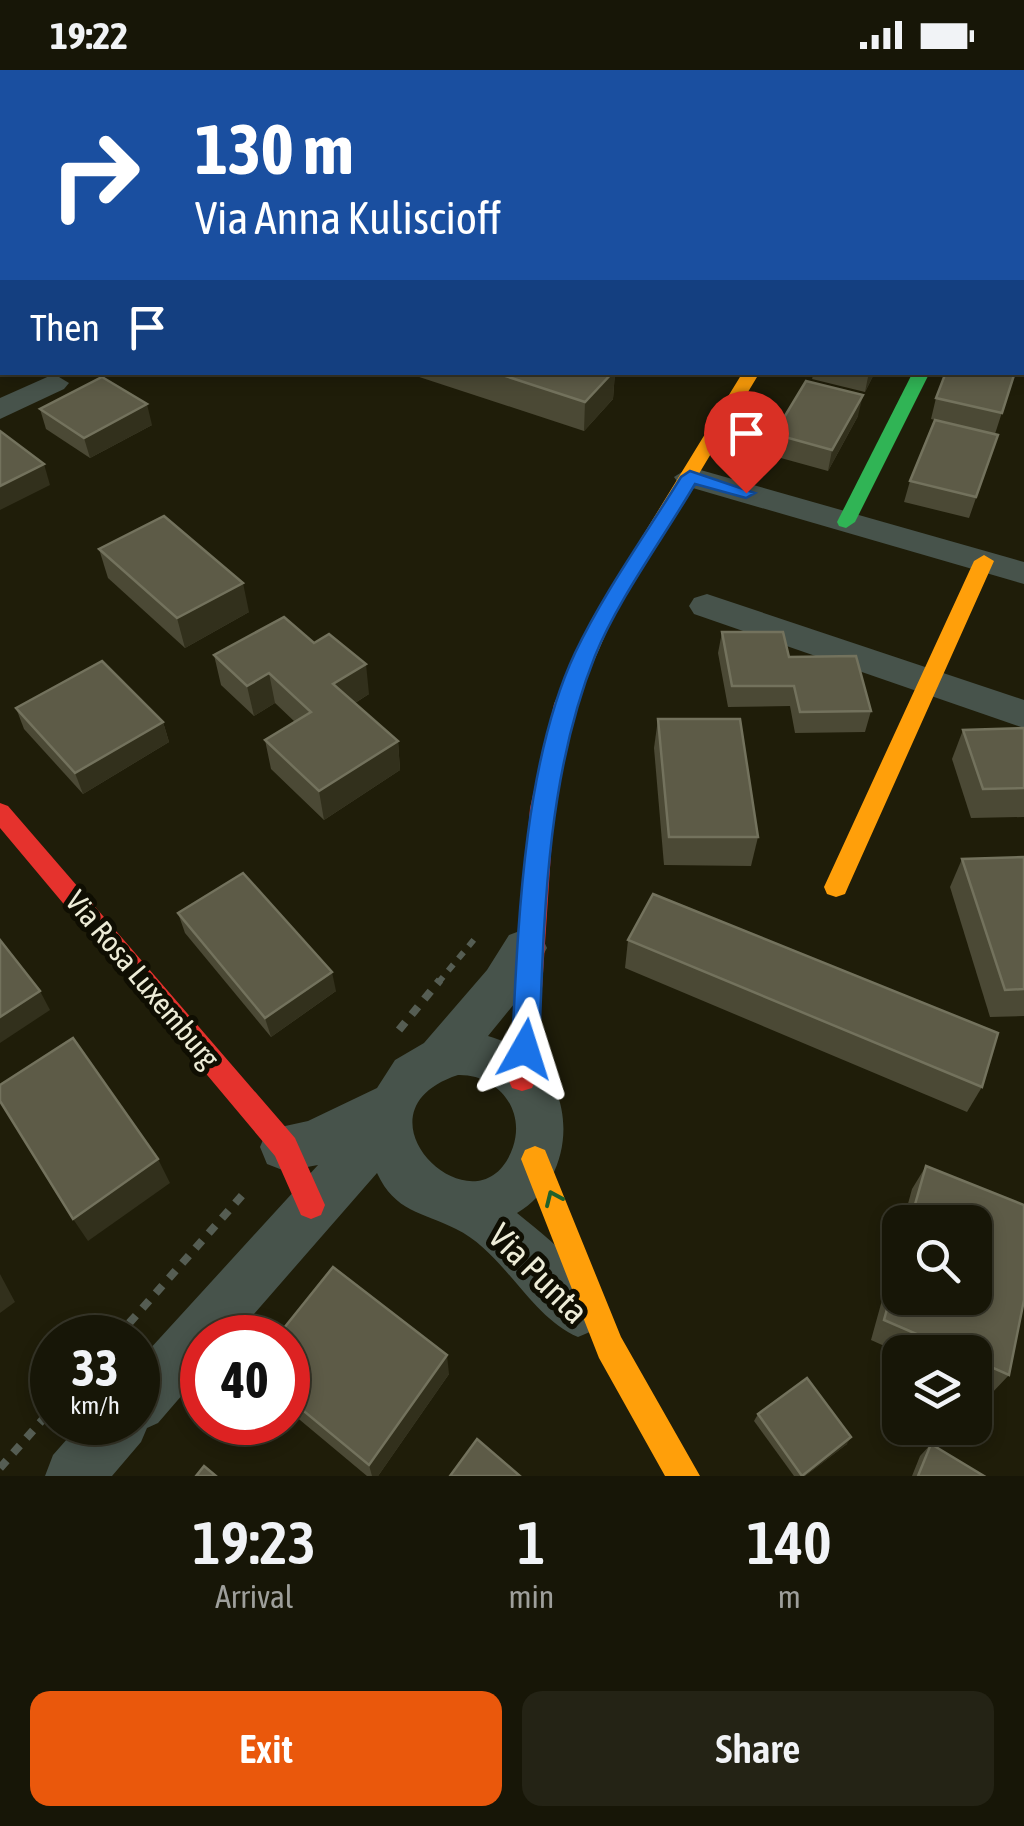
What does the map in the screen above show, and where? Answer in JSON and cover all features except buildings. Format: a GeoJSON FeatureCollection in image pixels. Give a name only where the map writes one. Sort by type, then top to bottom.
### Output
{"type":"FeatureCollection","features":[{"type":"Feature","properties":{"kind":"street","name":"Via Punta"},"geometry":{"type":"LineString","coordinates":[[408,1180],[444,1200],[464,1202],[506,1190],[524,1176],[536,1159],[542,1138],[542,1116],[522,1078],[531,989],[530,941],[560,723],[586,652],[750,375]]}},
{"type":"Feature","properties":{"kind":"street"},"geometry":{"type":"LineString","coordinates":[[846,522],[920,375]]}},
{"type":"Feature","properties":{"kind":"street"},"geometry":{"type":"LineString","coordinates":[[0,410],[54,383]]}},
{"type":"Feature","properties":{"kind":"street"},"geometry":{"type":"LineString","coordinates":[[690,477],[1024,573]]}},
{"type":"Feature","properties":{"kind":"street"},"geometry":{"type":"LineString","coordinates":[[836,888],[984,561]]}},
{"type":"Feature","properties":{"kind":"street"},"geometry":{"type":"LineString","coordinates":[[707,606],[1024,714]]}},
{"type":"Feature","properties":{"kind":"street","name":"Via Rosa Luxemburg"},"geometry":{"type":"LineString","coordinates":[[0,812],[285,1147],[311,1205]]}},
{"type":"Feature","properties":{"kind":"street","name":"Via Punta"},"geometry":{"type":"LineString","coordinates":[[390,1114],[403,1086],[438,1061],[503,984],[530,941]]}},
{"type":"Feature","properties":{"kind":"street"},"geometry":{"type":"LineString","coordinates":[[438,1061],[484,1057],[522,1078]]}},
{"type":"Feature","properties":{"kind":"street"},"geometry":{"type":"LineString","coordinates":[[285,1147],[312,1144],[390,1114]]}},
{"type":"Feature","properties":{"kind":"street"},"geometry":{"type":"LineString","coordinates":[[311,1205],[408,1180],[396,1164],[390,1114]]}},
{"type":"Feature","properties":{"kind":"street"},"geometry":{"type":"LineString","coordinates":[[160,1378],[390,1114]]}},
{"type":"Feature","properties":{"kind":"street","name":"Via Punta"},"geometry":{"type":"LineString","coordinates":[[536,1159],[610,1347],[683,1476]]}},
{"type":"Feature","properties":{"kind":"street","name":"Via Punta"},"geometry":{"type":"LineString","coordinates":[[464,1202],[535,1262],[610,1347]]}},
{"type":"Feature","properties":{"kind":"street"},"geometry":{"type":"LineString","coordinates":[[74,1476],[100,1445]]}},
{"type":"Feature","properties":{"kind":"path"},"geometry":{"type":"LineString","coordinates":[[395,1035],[456,966],[478,934],[484,917]]}},
{"type":"Feature","properties":{"kind":"path"},"geometry":{"type":"LineString","coordinates":[[136,1315],[285,1147]]}},
{"type":"Feature","properties":{"kind":"path"},"geometry":{"type":"LineString","coordinates":[[0,1468],[30,1434]]}},
{"type":"Feature","properties":{"kind":"traffic: fast"},"geometry":{"type":"LineString","coordinates":[[846,522],[920,375]]}},
{"type":"Feature","properties":{"kind":"traffic: slow"},"geometry":{"type":"LineString","coordinates":[[565,704],[603,617],[750,375]]}},
{"type":"Feature","properties":{"kind":"traffic: slow"},"geometry":{"type":"LineString","coordinates":[[836,887],[984,561]]}},
{"type":"Feature","properties":{"kind":"traffic: slow"},"geometry":{"type":"LineString","coordinates":[[535,1159],[610,1347],[683,1476]]}},
{"type":"Feature","properties":{"kind":"traffic: jam"},"geometry":{"type":"LineString","coordinates":[[522,1079],[542,808],[565,704]]}},
{"type":"Feature","properties":{"kind":"traffic: jam"},"geometry":{"type":"LineString","coordinates":[[0,812],[285,1147],[311,1205]]}},
{"type":"Feature","properties":{"kind":"route"},"geometry":{"type":"LineString","coordinates":[[525,1049],[531,989],[530,941],[543,828],[560,723],[586,652],[690,477],[746,493]]}}]}
